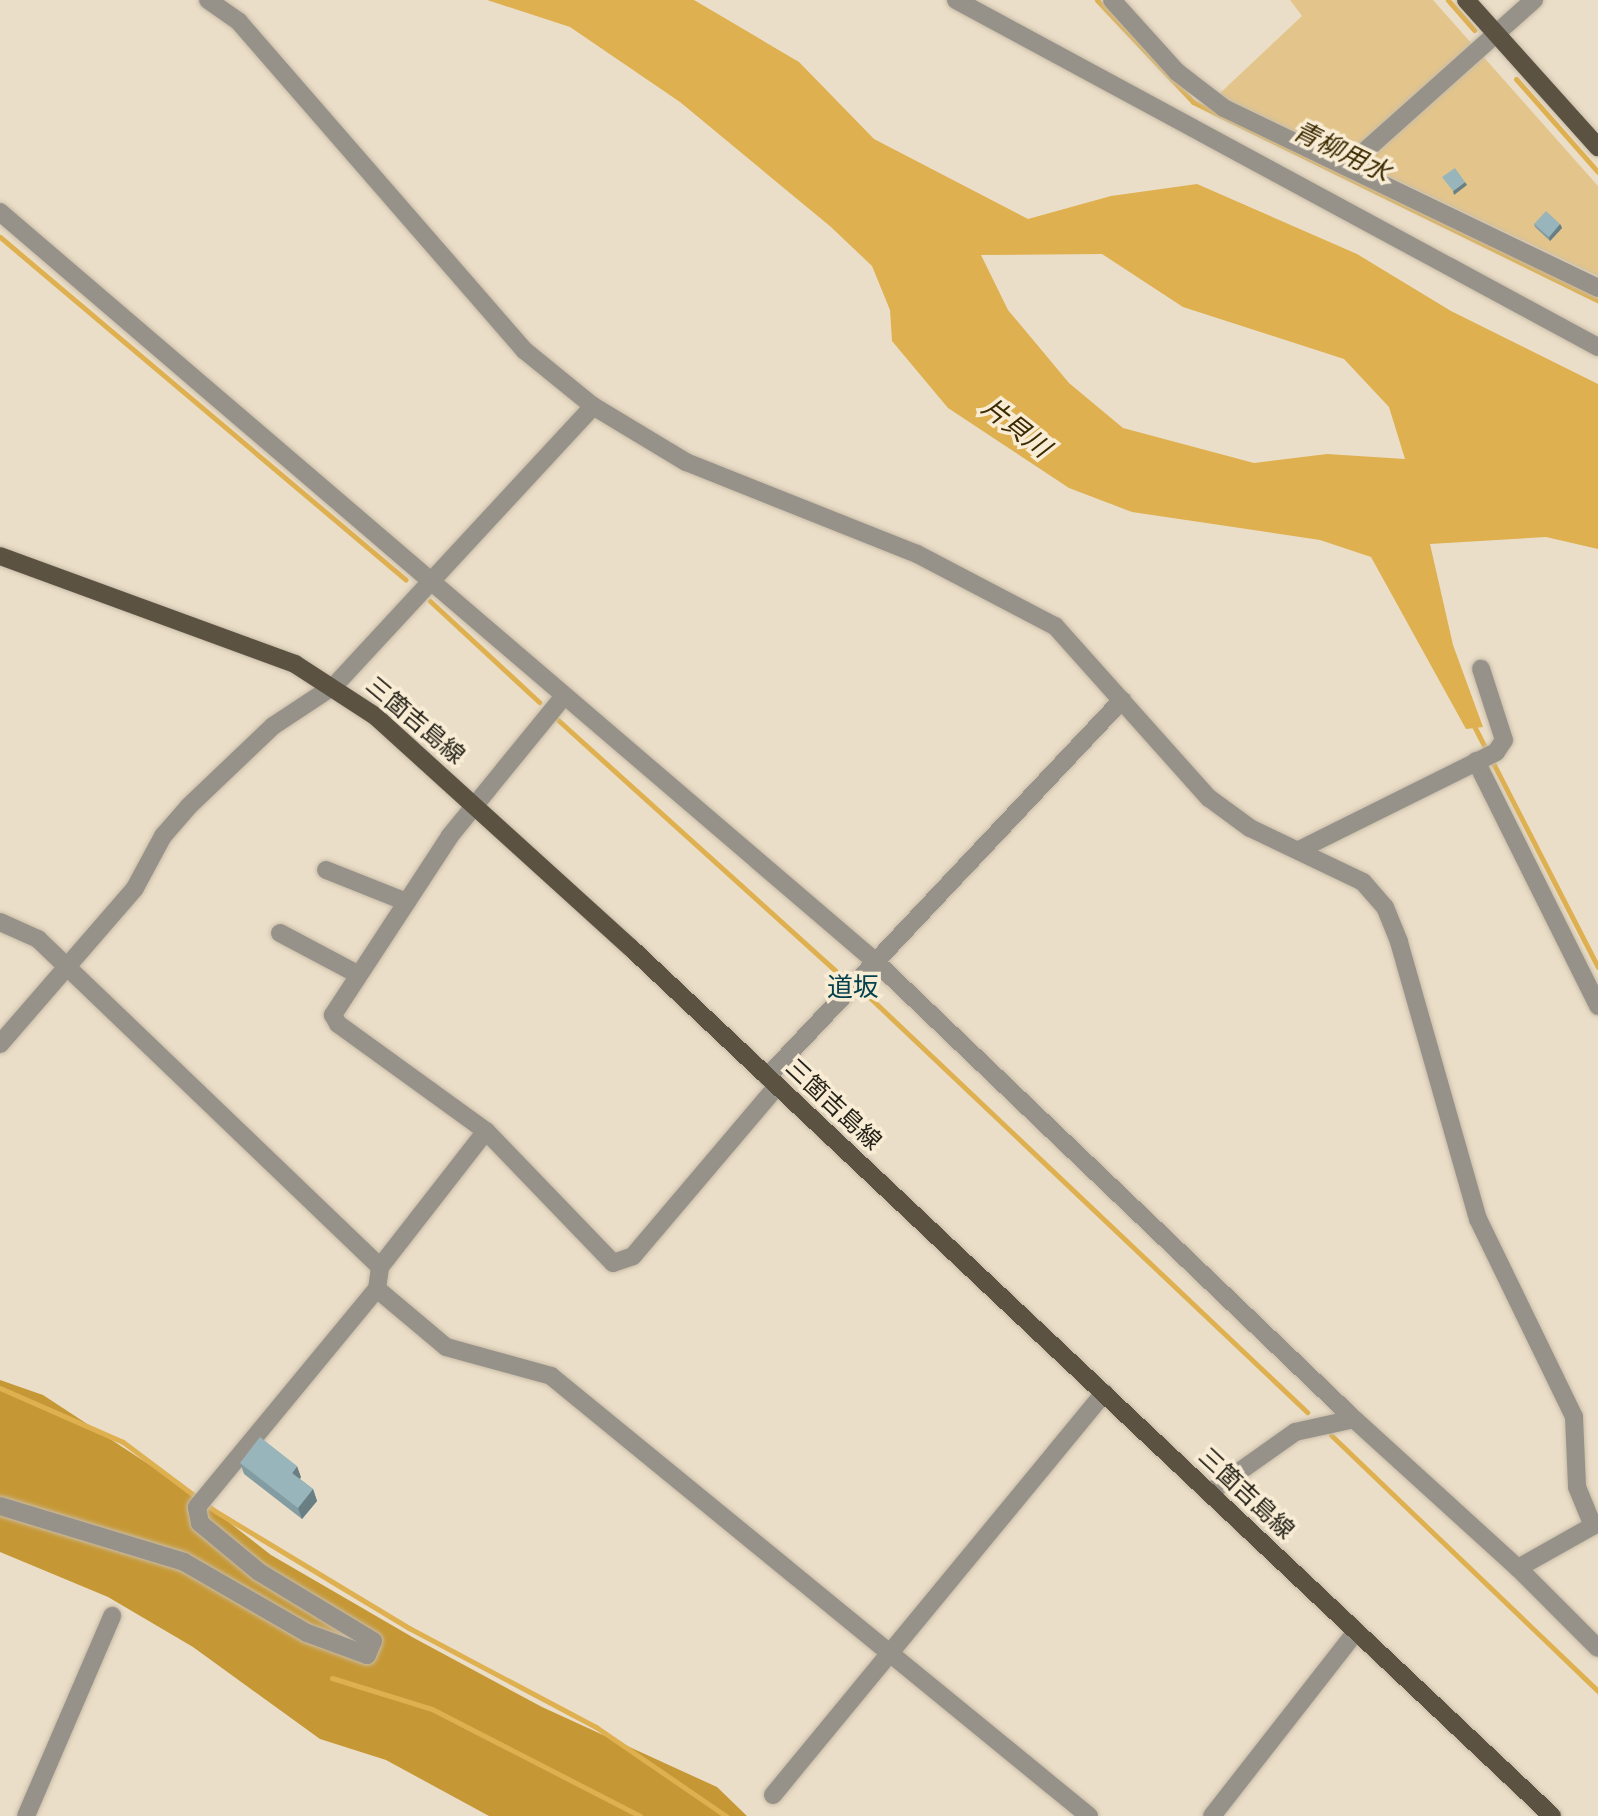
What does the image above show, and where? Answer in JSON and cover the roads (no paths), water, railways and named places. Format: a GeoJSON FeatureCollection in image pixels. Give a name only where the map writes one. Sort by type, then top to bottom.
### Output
{"type":"FeatureCollection","features":[{"type":"Feature","properties":{"kind":"main road"},"geometry":{"type":"LineString","coordinates":[[1466,0],[1598,147]]}},
{"type":"Feature","properties":{"kind":"main road","name":"三箇吉島線"},"geometry":{"type":"LineString","coordinates":[[0,556],[257,649],[335,685],[474,803],[1552,1816]]}},
{"type":"Feature","properties":{"kind":"street"},"geometry":{"type":"LineString","coordinates":[[208,0],[239,22],[524,350],[593,406],[686,462],[917,554],[1055,626],[1209,798],[1250,828],[1299,849],[1363,882],[1385,907],[1478,1219],[1574,1417],[1577,1487],[1595,1524],[1518,1568]]}},
{"type":"Feature","properties":{"kind":"street"},"geometry":{"type":"LineString","coordinates":[[957,0],[1598,347]]}},
{"type":"Feature","properties":{"kind":"street"},"geometry":{"type":"LineString","coordinates":[[1112,0],[1177,72],[1224,108],[1598,288]]}},
{"type":"Feature","properties":{"kind":"street"},"geometry":{"type":"LineString","coordinates":[[1347,167],[1534,0]]}},
{"type":"Feature","properties":{"kind":"street"},"geometry":{"type":"LineString","coordinates":[[0,212],[876,962],[1354,1419],[1518,1568],[1598,1648]]}},
{"type":"Feature","properties":{"kind":"street"},"geometry":{"type":"LineString","coordinates":[[0,1044],[135,888],[163,836],[188,807],[273,726],[335,685],[593,406]]}},
{"type":"Feature","properties":{"kind":"street"},"geometry":{"type":"LineString","coordinates":[[1299,849],[1496,752],[1504,740],[1480,669]]}},
{"type":"Feature","properties":{"kind":"street"},"geometry":{"type":"LineString","coordinates":[[564,696],[474,803],[333,1015],[338,1024],[486,1131],[614,1263],[632,1256],[772,1081],[846,994],[1122,700]]}},
{"type":"Feature","properties":{"kind":"street"},"geometry":{"type":"LineString","coordinates":[[1476,761],[1598,1006]]}},
{"type":"Feature","properties":{"kind":"street"},"geometry":{"type":"LineString","coordinates":[[326,870],[407,902]]}},
{"type":"Feature","properties":{"kind":"street"},"geometry":{"type":"LineString","coordinates":[[0,922],[38,939],[69,967],[380,1267]]}},
{"type":"Feature","properties":{"kind":"street"},"geometry":{"type":"LineString","coordinates":[[279,933],[359,975]]}},
{"type":"Feature","properties":{"kind":"street"},"geometry":{"type":"LineString","coordinates":[[0,1506],[184,1562],[307,1633],[367,1655],[373,1641],[259,1572],[200,1523],[197,1507],[377,1289],[380,1267],[486,1131]]}},
{"type":"Feature","properties":{"kind":"street"},"geometry":{"type":"LineString","coordinates":[[377,1289],[446,1347],[551,1377],[1089,1816]]}},
{"type":"Feature","properties":{"kind":"street"},"geometry":{"type":"LineString","coordinates":[[773,1795],[1104,1394]]}},
{"type":"Feature","properties":{"kind":"street"},"geometry":{"type":"LineString","coordinates":[[1209,1493],[1295,1432],[1354,1419]]}},
{"type":"Feature","properties":{"kind":"street"},"geometry":{"type":"LineString","coordinates":[[26,1816],[112,1616]]}},
{"type":"Feature","properties":{"kind":"street"},"geometry":{"type":"LineString","coordinates":[[1212,1816],[1356,1632]]}},
{"type":"Feature","properties":{"kind":"water","name":"片貝川"},"geometry":{"type":"Polygon","coordinates":[[[487,0],[694,0],[799,62],[874,139],[1028,219],[1111,196],[1197,184],[1357,254],[1451,311],[1598,384],[1598,549],[1546,537],[1430,544],[1453,645],[1483,727],[1466,729],[1371,557],[1320,540],[1132,512],[1069,488],[948,408],[892,341],[890,310],[872,266],[831,227],[680,102],[570,27],[487,0]],[[1102,254],[981,255],[1008,310],[1069,383],[1123,428],[1254,463],[1327,454],[1405,459],[1389,407],[1344,359],[1183,307],[1102,254]]]}},
{"type":"Feature","properties":{"kind":"waterway","name":"青柳用水"},"geometry":{"type":"LineString","coordinates":[[1097,0],[1193,102],[1598,300]]}},
{"type":"Feature","properties":{"kind":"waterway"},"geometry":{"type":"LineString","coordinates":[[1448,0],[1474,30]]}},
{"type":"Feature","properties":{"kind":"waterway"},"geometry":{"type":"LineString","coordinates":[[1516,79],[1598,172]]}},
{"type":"Feature","properties":{"kind":"waterway"},"geometry":{"type":"LineString","coordinates":[[0,237],[406,580]]}},
{"type":"Feature","properties":{"kind":"waterway"},"geometry":{"type":"LineString","coordinates":[[430,601],[539,702]]}},
{"type":"Feature","properties":{"kind":"waterway"},"geometry":{"type":"LineString","coordinates":[[558,720],[844,978]]}},
{"type":"Feature","properties":{"kind":"waterway"},"geometry":{"type":"LineString","coordinates":[[1473,724],[1598,967]]}},
{"type":"Feature","properties":{"kind":"waterway"},"geometry":{"type":"LineString","coordinates":[[866,994],[1307,1412]]}},
{"type":"Feature","properties":{"kind":"waterway"},"geometry":{"type":"LineString","coordinates":[[0,1388],[123,1442],[215,1511],[409,1628],[596,1727],[726,1816]]}},
{"type":"Feature","properties":{"kind":"waterway"},"geometry":{"type":"LineString","coordinates":[[1331,1435],[1598,1691]]}},
{"type":"Feature","properties":{"kind":"waterway"},"geometry":{"type":"LineString","coordinates":[[332,1678],[432,1709],[640,1816]]}},
{"type":"Feature","properties":{"kind":"district","name":"道坂"},"geometry":{"type":"Point","coordinates":[853,989]}}]}
